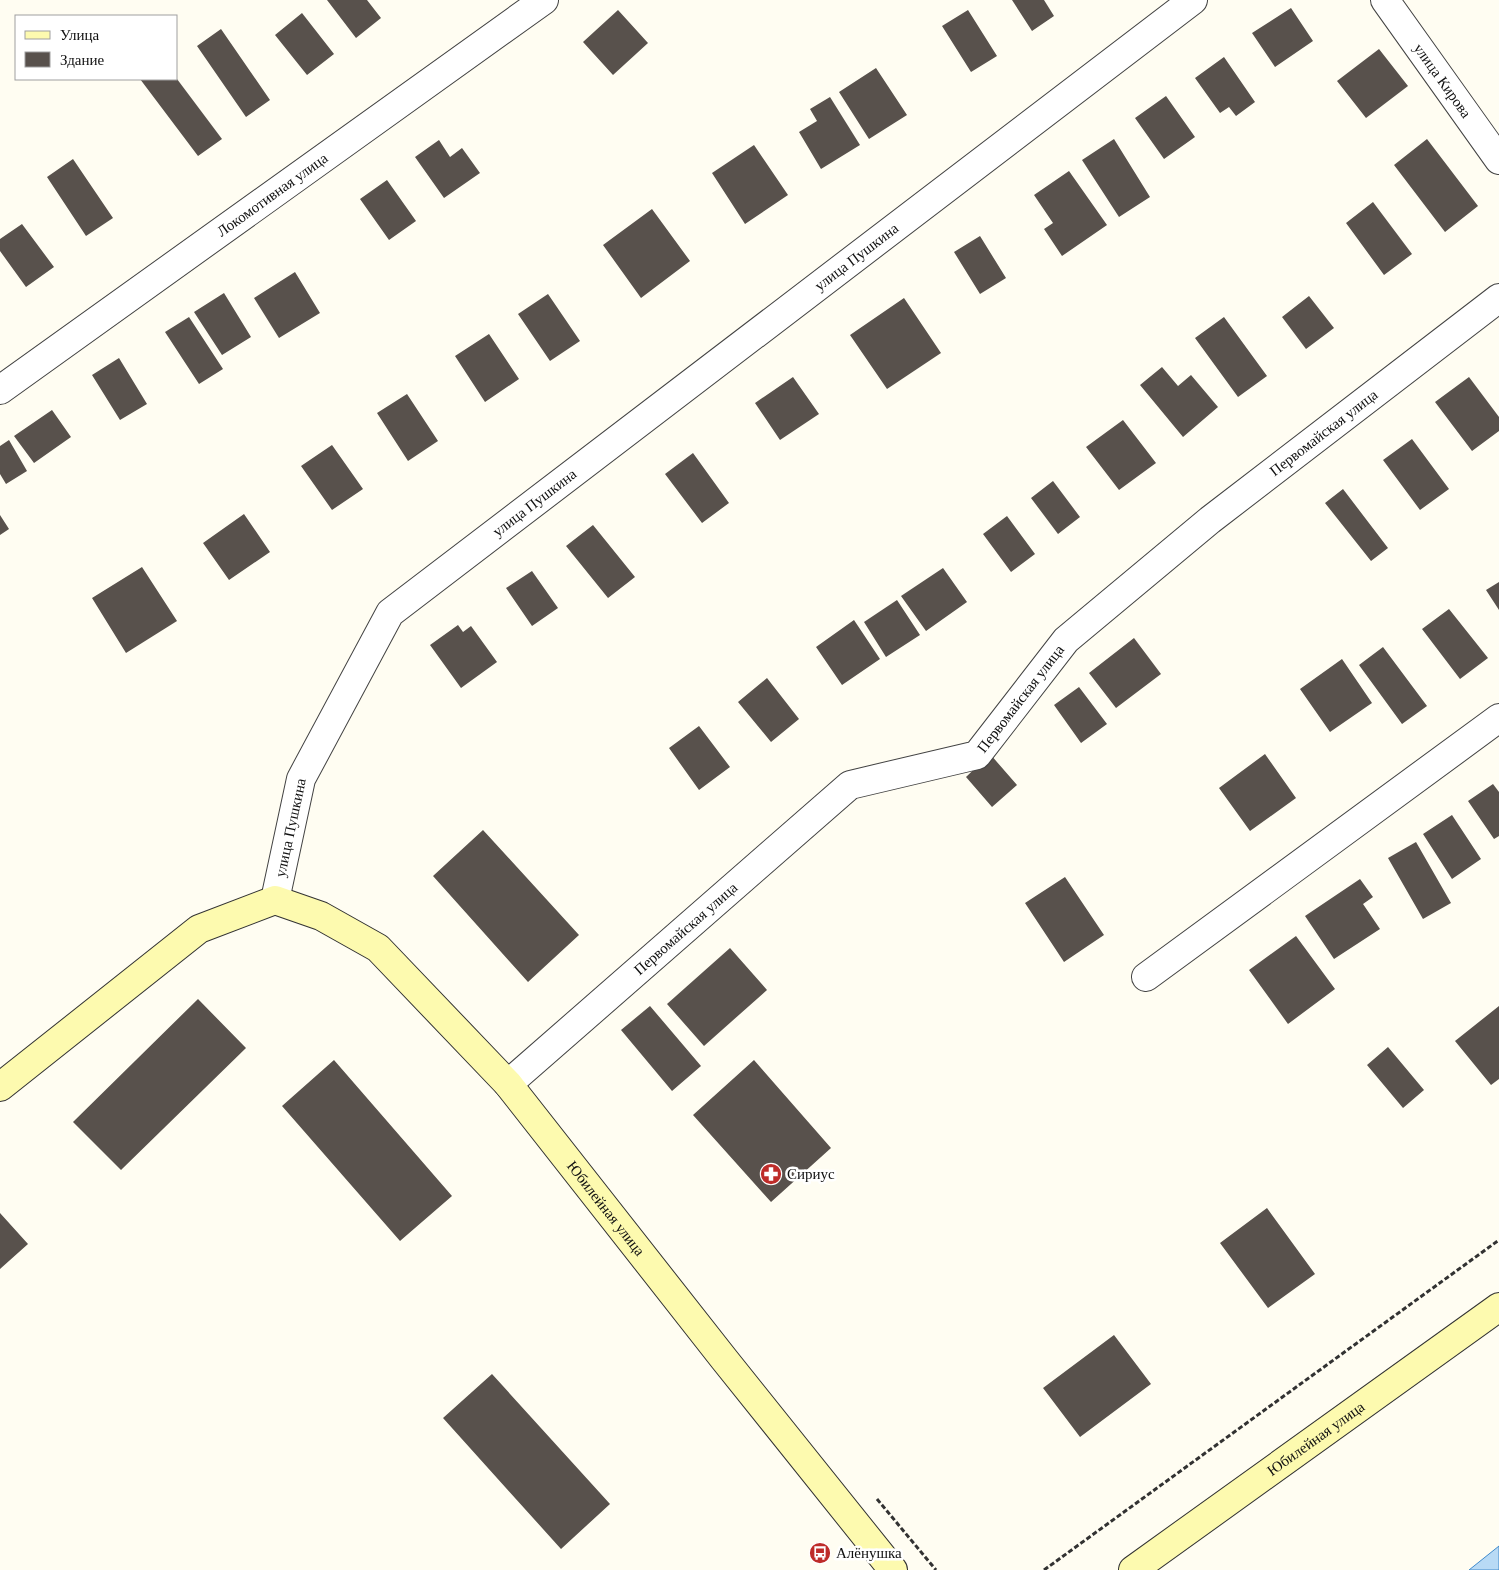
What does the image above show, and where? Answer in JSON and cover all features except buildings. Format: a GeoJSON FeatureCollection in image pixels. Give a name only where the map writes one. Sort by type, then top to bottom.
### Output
{"type":"FeatureCollection","features":[{"type":"Feature","properties":{"kind":"main road","name":"Юбилейная улица"},"geometry":{"type":"LineString","coordinates":[[274,900],[321,916],[378,948],[508,1084],[892,1570]]}},
{"type":"Feature","properties":{"kind":"main road"},"geometry":{"type":"LineString","coordinates":[[0,1087],[199,929],[274,900]]}},
{"type":"Feature","properties":{"kind":"main road","name":"Юбилейная улица"},"geometry":{"type":"LineString","coordinates":[[1133,1570],[1499,1307]]}},
{"type":"Feature","properties":{"kind":"street","name":"Локомотивная улица"},"geometry":{"type":"LineString","coordinates":[[0,390],[544,0]]}},
{"type":"Feature","properties":{"kind":"street","name":"улица Пушкина"},"geometry":{"type":"LineString","coordinates":[[274,900],[300,779],[390,614],[1193,0]]}},
{"type":"Feature","properties":{"kind":"street","name":"улица Кирова"},"geometry":{"type":"LineString","coordinates":[[1385,0],[1499,160]]}},
{"type":"Feature","properties":{"kind":"street","name":"Первомайская улица"},"geometry":{"type":"LineString","coordinates":[[508,1084],[850,785],[977,754],[1066,640],[1210,520],[1499,298]]}},
{"type":"Feature","properties":{"kind":"street"},"geometry":{"type":"LineString","coordinates":[[1146,978],[1499,718]]}},
{"type":"Feature","properties":{"kind":"path"},"geometry":{"type":"LineString","coordinates":[[1044,1570],[1499,1240]]}},
{"type":"Feature","properties":{"kind":"water"},"geometry":{"type":"Polygon","coordinates":[[[1499,1546],[1499,1570],[1469,1570],[1499,1546]]]}},
{"type":"Feature","properties":{"kind":"place","name":"Сириус"},"geometry":{"type":"Point","coordinates":[771,1174]}},
{"type":"Feature","properties":{"kind":"place","name":"Алёнушка"},"geometry":{"type":"Point","coordinates":[820,1553]}}]}
